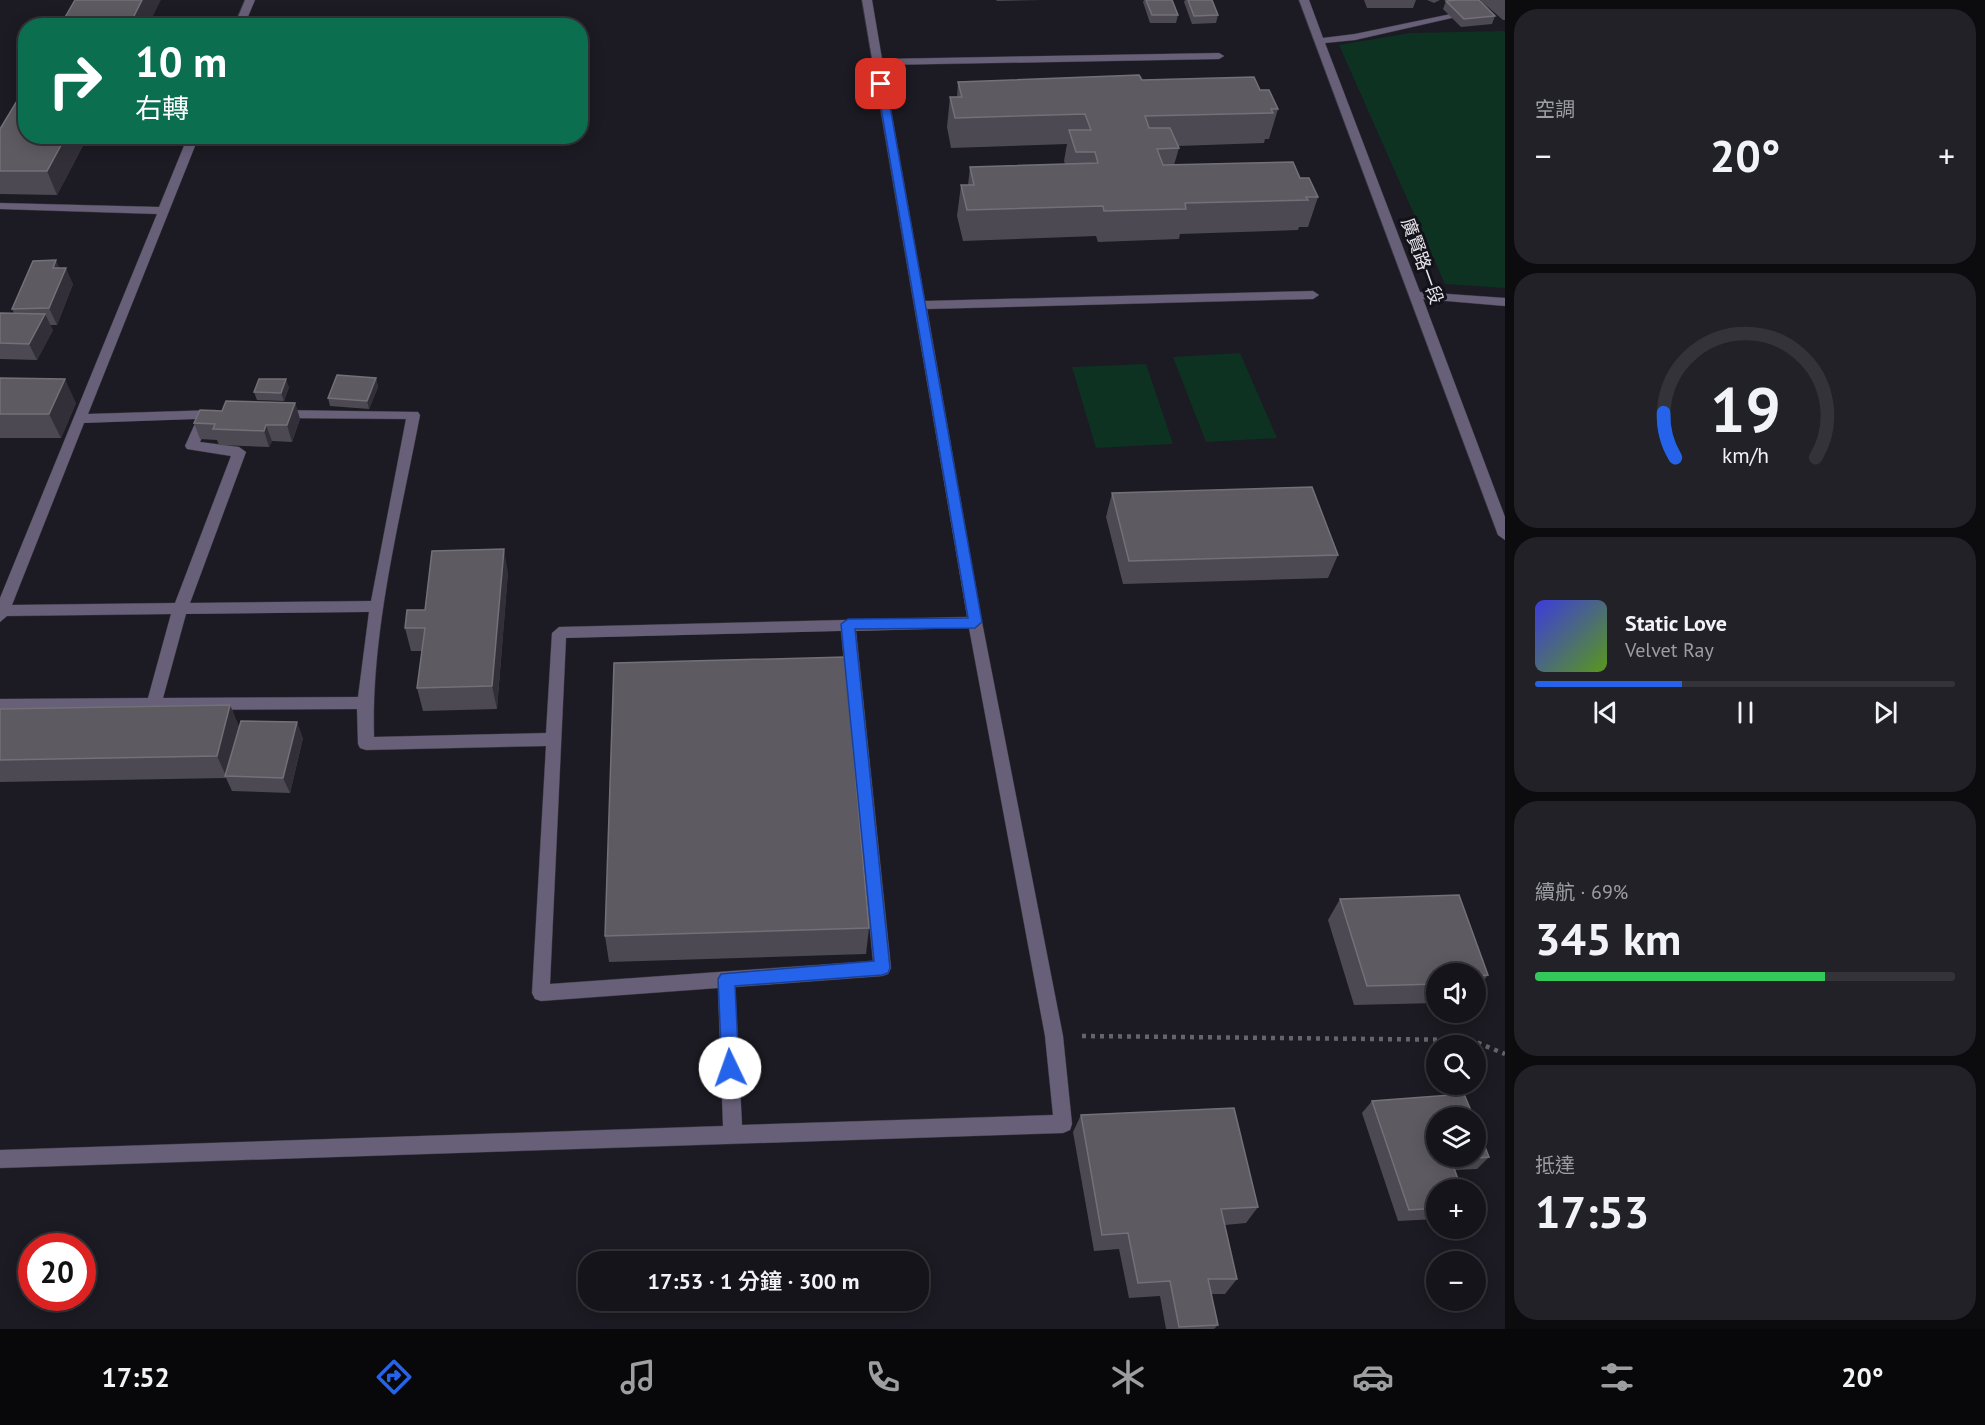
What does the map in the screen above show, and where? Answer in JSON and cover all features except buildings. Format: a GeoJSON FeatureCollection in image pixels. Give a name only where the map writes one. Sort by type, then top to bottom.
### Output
{"type":"FeatureCollection","features":[{"type":"Feature","properties":{"kind":"street"},"geometry":{"type":"LineString","coordinates":[[242,18],[250,0]]}},
{"type":"Feature","properties":{"kind":"street"},"geometry":{"type":"LineString","coordinates":[[0,1159],[1063,1124],[1054,1036],[975,622],[867,0]]}},
{"type":"Feature","properties":{"kind":"street","name":"廣賢路一段"},"geometry":{"type":"LineString","coordinates":[[1304,0],[1321,40],[1505,535]]}},
{"type":"Feature","properties":{"kind":"street"},"geometry":{"type":"LineString","coordinates":[[1321,40],[1355,37],[1451,17]]}},
{"type":"Feature","properties":{"kind":"street"},"geometry":{"type":"LineString","coordinates":[[878,62],[1219,56]]}},
{"type":"Feature","properties":{"kind":"street"},"geometry":{"type":"LineString","coordinates":[[191,144],[1,614],[377,606]]}},
{"type":"Feature","properties":{"kind":"street"},"geometry":{"type":"LineString","coordinates":[[0,206],[164,211]]}},
{"type":"Feature","properties":{"kind":"street"},"geometry":{"type":"LineString","coordinates":[[920,305],[1313,295]]}},
{"type":"Feature","properties":{"kind":"street"},"geometry":{"type":"LineString","coordinates":[[1415,295],[1505,302]]}},
{"type":"Feature","properties":{"kind":"street"},"geometry":{"type":"LineString","coordinates":[[154,704],[180,609],[240,452],[192,446],[206,414]]}},
{"type":"Feature","properties":{"kind":"street"},"geometry":{"type":"LineString","coordinates":[[80,418],[229,414]]}},
{"type":"Feature","properties":{"kind":"street"},"geometry":{"type":"LineString","coordinates":[[263,414],[413,414],[377,606],[365,703],[366,744],[554,739]]}},
{"type":"Feature","properties":{"kind":"street"},"geometry":{"type":"LineString","coordinates":[[848,624],[882,968],[541,993],[559,633],[848,624],[975,622]]}},
{"type":"Feature","properties":{"kind":"street"},"geometry":{"type":"LineString","coordinates":[[0,705],[365,703]]}},
{"type":"Feature","properties":{"kind":"street"},"geometry":{"type":"LineString","coordinates":[[726,979],[733,1134]]}},
{"type":"Feature","properties":{"kind":"path"},"geometry":{"type":"LineString","coordinates":[[1054,1036],[1471,1040],[1505,1053]]}},
{"type":"Feature","properties":{"kind":"green space"},"geometry":{"type":"Polygon","coordinates":[[[1505,31],[1505,288],[1445,284],[1339,45],[1410,33],[1505,31]]]}},
{"type":"Feature","properties":{"kind":"green space"},"geometry":{"type":"Polygon","coordinates":[[[1240,353],[1277,438],[1206,442],[1173,357],[1240,353]]]}},
{"type":"Feature","properties":{"kind":"green space"},"geometry":{"type":"Polygon","coordinates":[[[1146,364],[1173,444],[1096,448],[1072,367],[1146,364]]]}},
{"type":"Feature","properties":{"kind":"route"},"geometry":{"type":"LineString","coordinates":[[730,1068],[726,979],[882,968],[848,624],[975,622],[881,84]]}}]}
